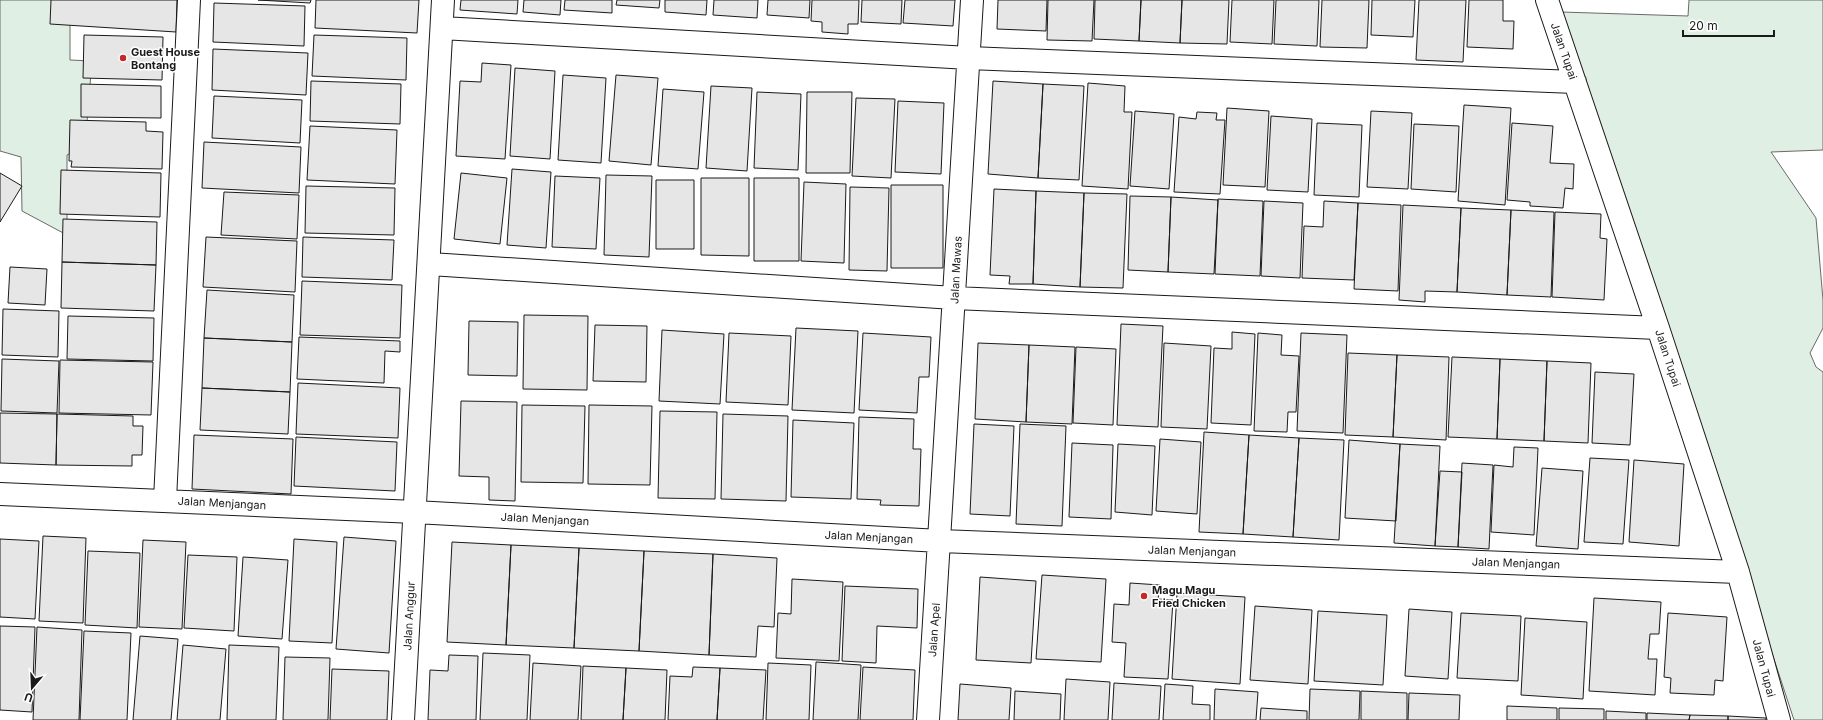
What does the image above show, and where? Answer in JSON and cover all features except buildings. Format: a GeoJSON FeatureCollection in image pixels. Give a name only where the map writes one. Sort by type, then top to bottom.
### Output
{"type":"FeatureCollection","features":[{"type":"Feature","properties":{"kind":"street"},"geometry":{"type":"LineString","coordinates":[[165,500],[189,0]]}},
{"type":"Feature","properties":{"kind":"street","name":"Jalan Anggur"},"geometry":{"type":"LineString","coordinates":[[403,720],[430,264],[443,0]]}},
{"type":"Feature","properties":{"kind":"street","name":"Jalan Mawas"},"geometry":{"type":"LineString","coordinates":[[940,541],[972,0]]}},
{"type":"Feature","properties":{"kind":"street","name":"Jalan Tupai"},"geometry":{"type":"LineString","coordinates":[[1547,0],[1658,328],[1738,572],[1779,720]]}},
{"type":"Feature","properties":{"kind":"street"},"geometry":{"type":"LineString","coordinates":[[442,28],[968,58],[1575,82]]}},
{"type":"Feature","properties":{"kind":"street"},"geometry":{"type":"LineString","coordinates":[[430,264],[954,298],[1658,328]]}},
{"type":"Feature","properties":{"kind":"street","name":"Jalan Menjangan"},"geometry":{"type":"LineString","coordinates":[[0,494],[415,512],[940,541],[1738,572]]}},
{"type":"Feature","properties":{"kind":"street","name":"Jalan Apel"},"geometry":{"type":"LineString","coordinates":[[928,720],[940,541]]}},
{"type":"Feature","properties":{"kind":"green space"},"geometry":{"type":"Polygon","coordinates":[[[0,0],[70,0],[70,60],[92,61],[85,146],[67,155],[67,235],[22,211],[21,157],[0,151],[0,0]]]}},
{"type":"Feature","properties":{"kind":"green space"},"geometry":{"type":"Polygon","coordinates":[[[1689,0],[1823,0],[1823,150],[1771,152],[1816,218],[1823,300],[1823,328],[1810,353],[1816,367],[1823,372],[1823,720],[1794,720],[1561,12],[1688,16],[1689,0]]]}},
{"type":"Feature","properties":{"kind":"place","name":"Guest House Bontang"},"geometry":{"type":"Point","coordinates":[123,58]}},
{"type":"Feature","properties":{"kind":"place","name":"Magu Magu Fried Chicken"},"geometry":{"type":"Point","coordinates":[1144,596]}}]}
